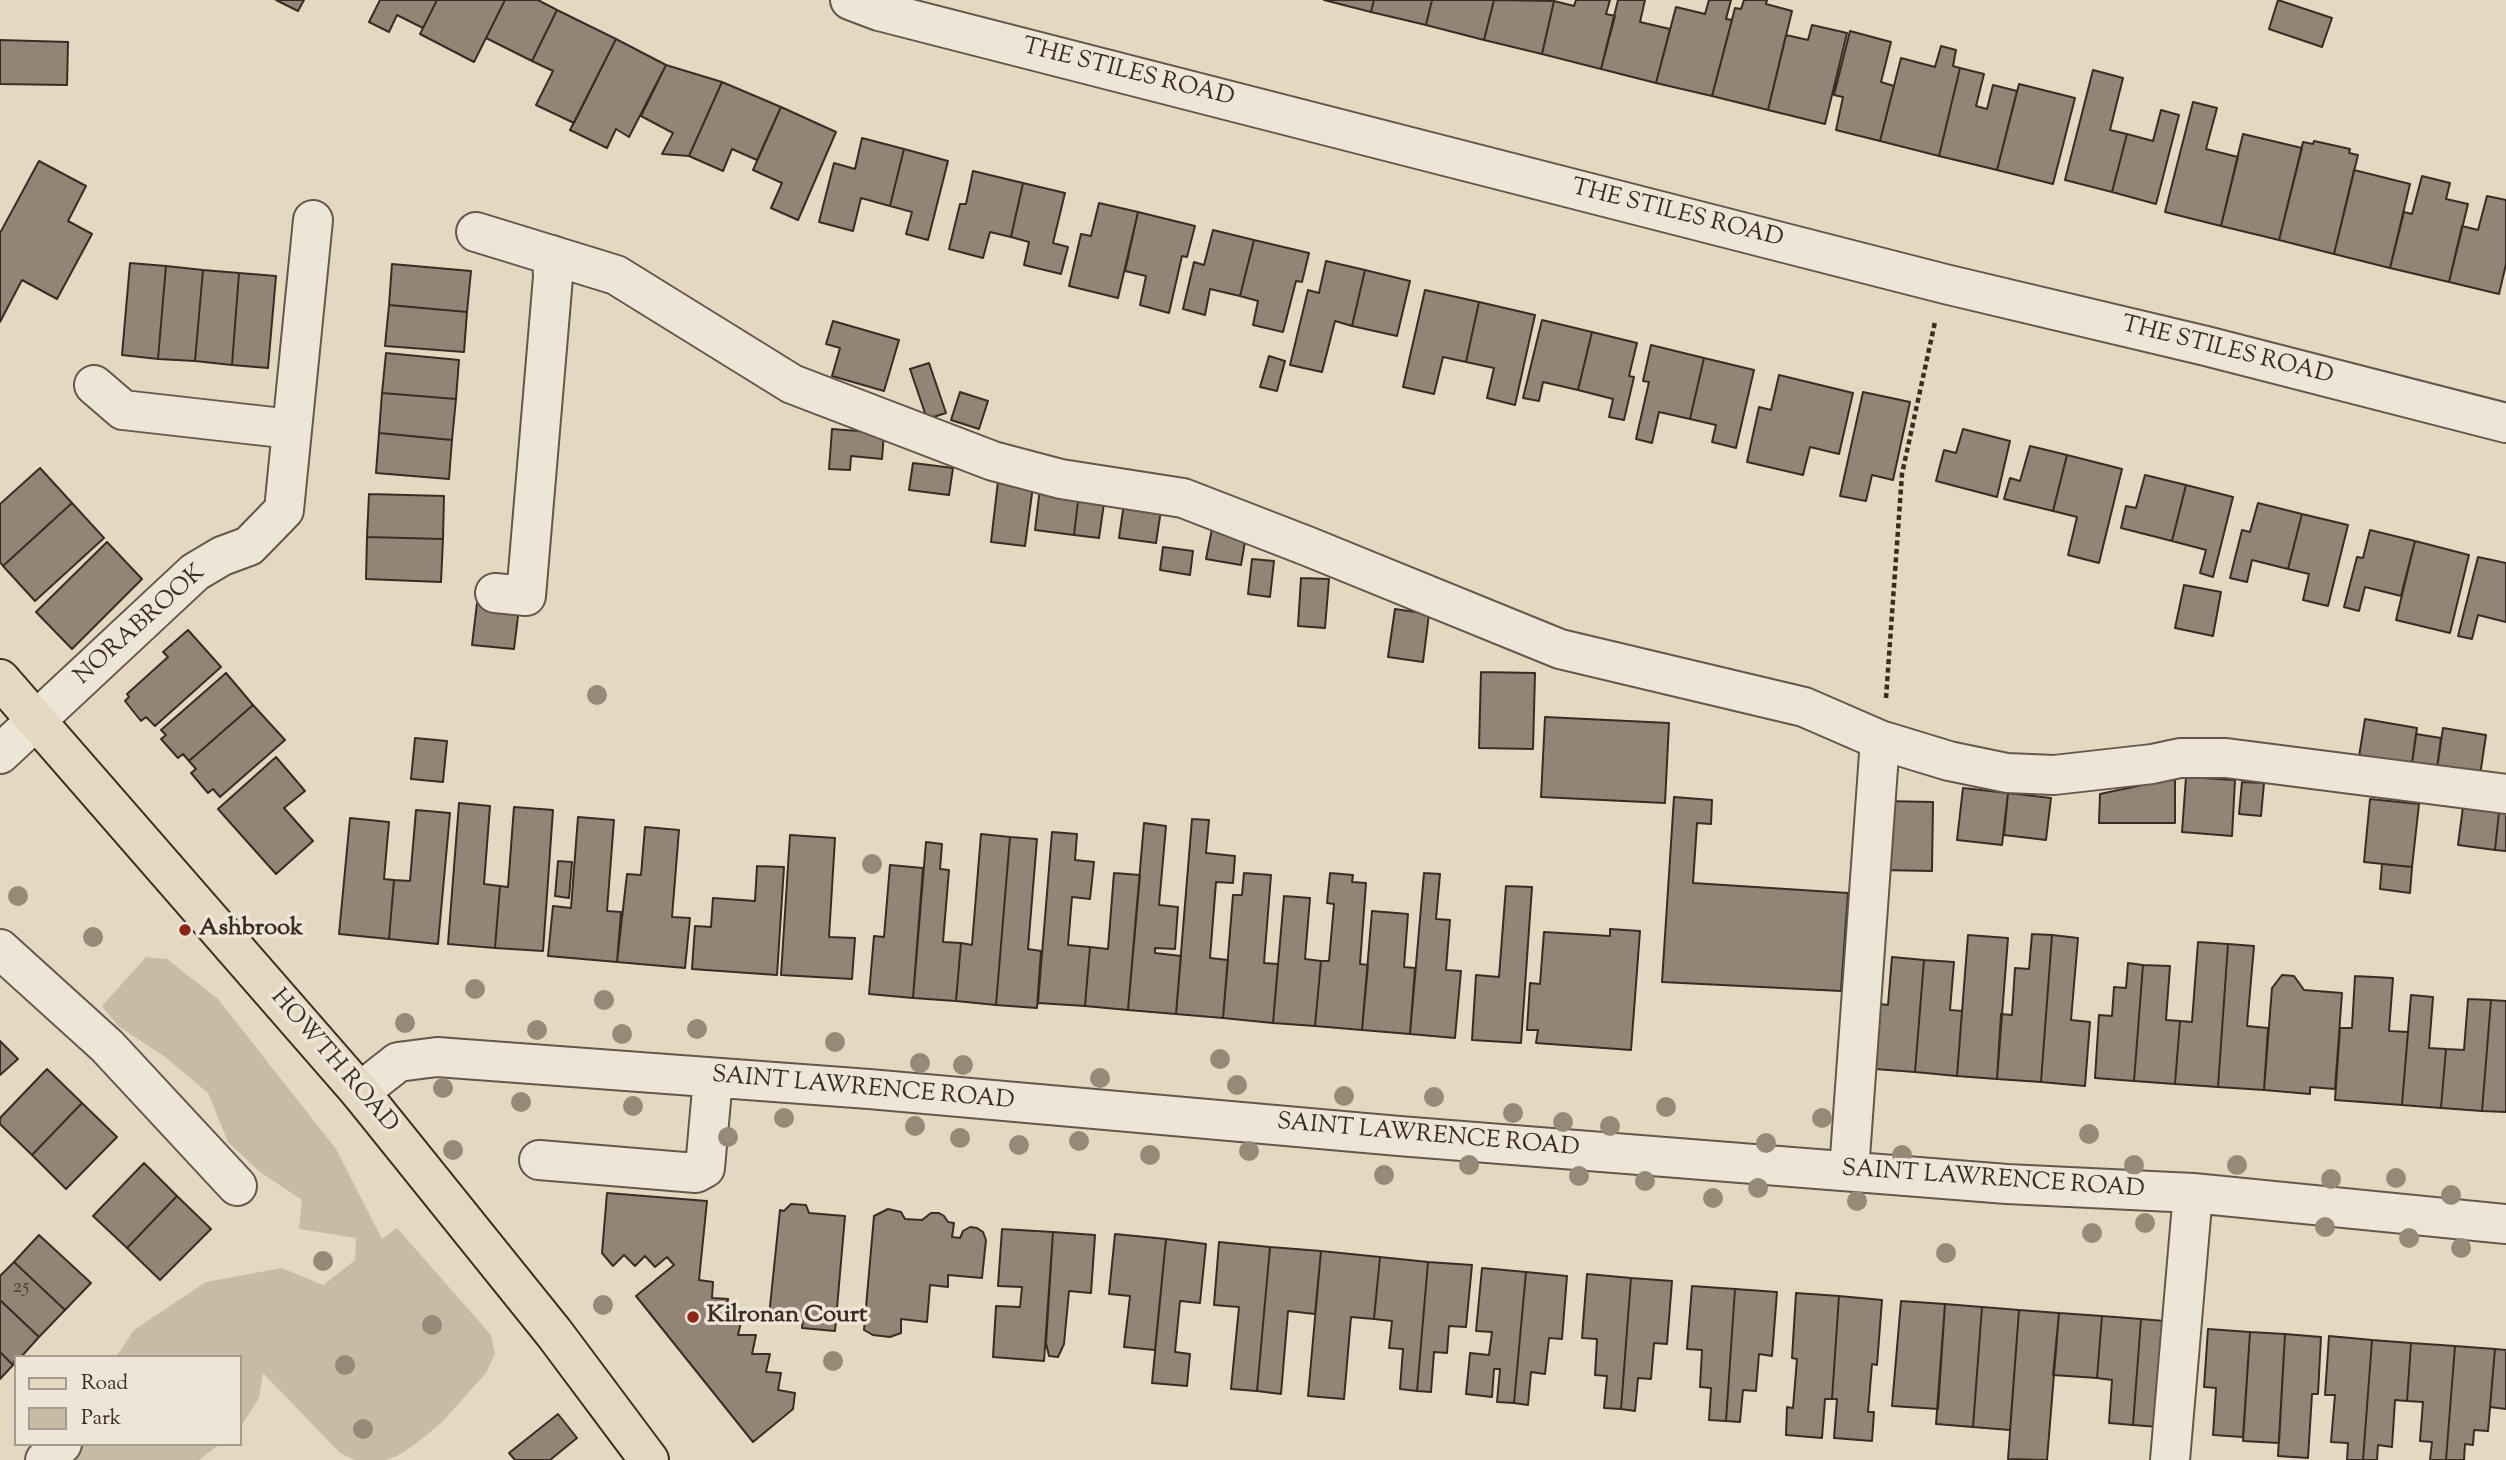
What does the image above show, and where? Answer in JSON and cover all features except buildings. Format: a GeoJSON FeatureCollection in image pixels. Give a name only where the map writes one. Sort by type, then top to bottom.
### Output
{"type":"FeatureCollection","features":[{"type":"Feature","properties":{"kind":"main road","name":"HOWTH ROAD"},"geometry":{"type":"LineString","coordinates":[[0,678],[360,1092],[554,1333],[649,1460]]}},
{"type":"Feature","properties":{"kind":"street","name":"THE STILES ROAD"},"geometry":{"type":"LineString","coordinates":[[850,0],[892,14],[1945,284],[2206,346],[2506,423]]}},
{"type":"Feature","properties":{"kind":"street","name":"NORABROOK"},"geometry":{"type":"LineString","coordinates":[[37,722],[195,572],[222,556],[249,547],[284,510],[313,220]]}},
{"type":"Feature","properties":{"kind":"street"},"geometry":{"type":"LineString","coordinates":[[476,232],[616,275],[792,384],[993,461],[1061,479],[1184,498],[1560,649],[1804,706],[1880,740],[1949,761],[2007,772],[2054,775],[2152,764],[2180,758],[2226,758],[2506,794]]}},
{"type":"Feature","properties":{"kind":"street"},"geometry":{"type":"LineString","coordinates":[[495,593],[526,596],[553,277],[552,255]]}},
{"type":"Feature","properties":{"kind":"street"},"geometry":{"type":"LineString","coordinates":[[94,385],[123,410],[292,429]]}},
{"type":"Feature","properties":{"kind":"street"},"geometry":{"type":"LineString","coordinates":[[0,754],[37,722]]}},
{"type":"Feature","properties":{"kind":"street"},"geometry":{"type":"LineString","coordinates":[[1849,1171],[1880,740]]}},
{"type":"Feature","properties":{"kind":"street"},"geometry":{"type":"LineString","coordinates":[[0,949],[107,1046],[237,1186]]}},
{"type":"Feature","properties":{"kind":"street","name":"SAINT LAWRENCE ROAD"},"geometry":{"type":"LineString","coordinates":[[360,1092],[398,1062],[437,1057],[713,1077],[2007,1184],[2193,1193],[2506,1224]]}},
{"type":"Feature","properties":{"kind":"street"},"geometry":{"type":"LineString","coordinates":[[539,1160],[696,1173],[705,1168],[713,1077]]}},
{"type":"Feature","properties":{"kind":"street"},"geometry":{"type":"LineString","coordinates":[[2170,1460],[2193,1193]]}},
{"type":"Feature","properties":{"kind":"street"},"geometry":{"type":"LineString","coordinates":[[45,1460],[60,1446]]}},
{"type":"Feature","properties":{"kind":"path"},"geometry":{"type":"LineString","coordinates":[[1880,740],[1886,696],[1902,474],[1945,284]]}},
{"type":"Feature","properties":{"kind":"green space"},"geometry":{"type":"Polygon","coordinates":[[[146,957],[167,959],[218,999],[336,1149],[382,1239],[397,1228],[491,1335],[495,1354],[486,1373],[442,1422],[417,1443],[386,1460],[355,1460],[340,1453],[263,1373],[259,1398],[242,1425],[242,1355],[117,1355],[134,1330],[206,1282],[282,1268],[323,1285],[355,1260],[356,1238],[299,1229],[302,1200],[260,1172],[228,1142],[208,1093],[165,1057],[118,1026],[102,1006],[146,957]]]}},
{"type":"Feature","properties":{"kind":"green space"},"geometry":{"type":"Polygon","coordinates":[[[48,1446],[217,1446],[199,1460],[46,1460],[48,1446]]]}},
{"type":"Feature","properties":{"kind":"place","name":"Ashbrook"},"geometry":{"type":"Point","coordinates":[185,930]}},
{"type":"Feature","properties":{"kind":"place","name":"Kilronan Court"},"geometry":{"type":"Point","coordinates":[693,1317]}}]}
